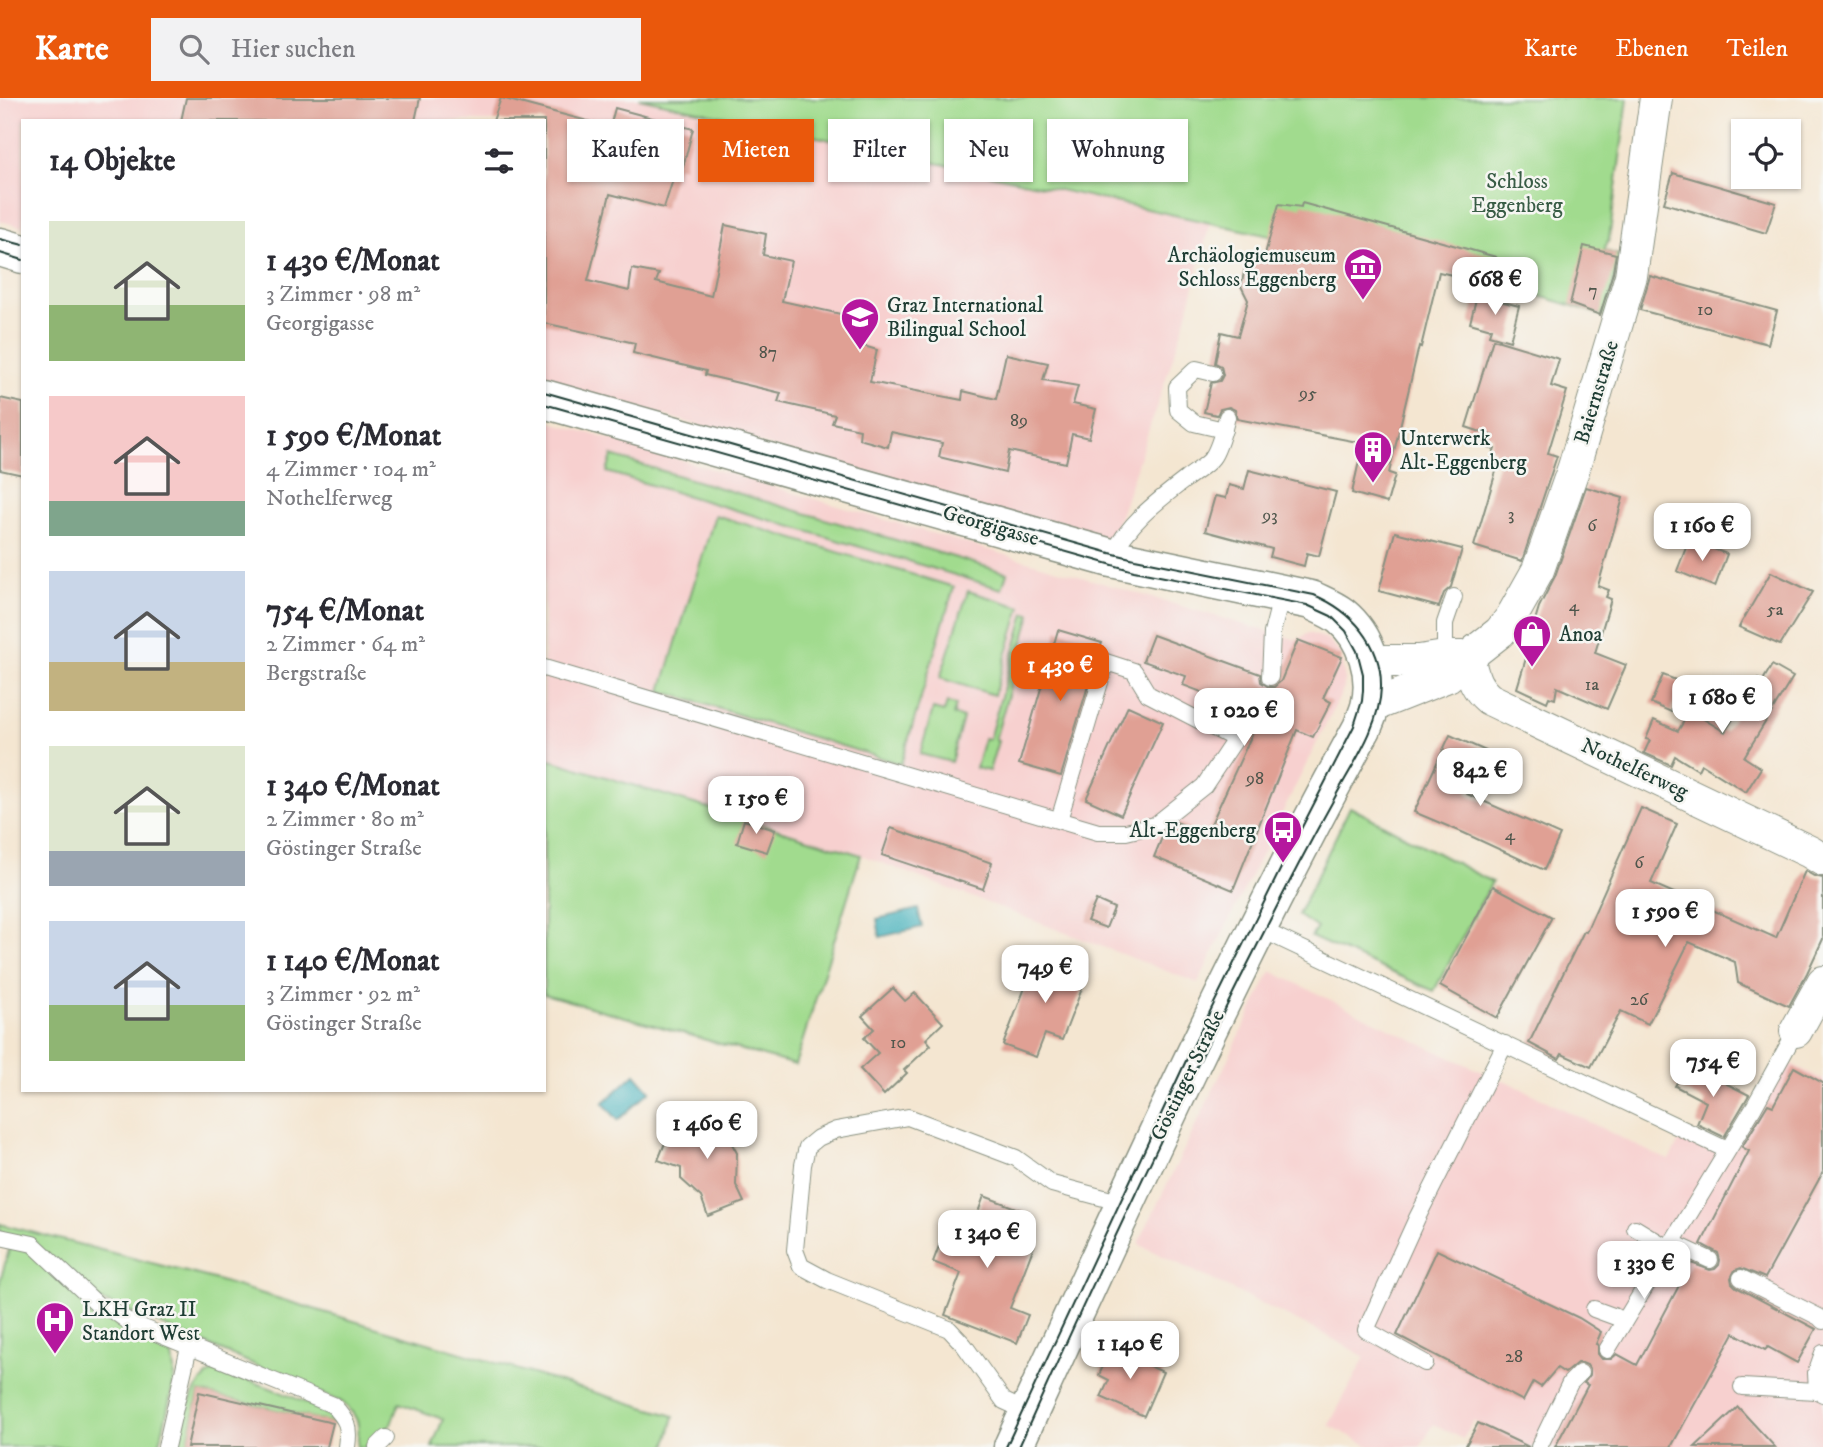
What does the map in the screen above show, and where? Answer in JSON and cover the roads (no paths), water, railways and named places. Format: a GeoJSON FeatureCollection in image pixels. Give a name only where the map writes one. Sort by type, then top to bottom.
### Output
{"type":"FeatureCollection","features":[{"type":"Feature","properties":{"kind":"main road"},"geometry":{"type":"LineString","coordinates":[[0,247],[21,253]]}},
{"type":"Feature","properties":{"kind":"main road","name":"Georgigasse"},"geometry":{"type":"LineString","coordinates":[[546,400],[1111,558],[1311,600],[1338,614],[1362,642],[1371,663],[1373,686],[1370,707]]}},
{"type":"Feature","properties":{"kind":"main road","name":"Göstinger Straße"},"geometry":{"type":"LineString","coordinates":[[1013,1447],[1193,1060],[1362,728],[1370,707]]}},
{"type":"Feature","properties":{"kind":"street","name":"Baiernstraße"},"geometry":{"type":"LineString","coordinates":[[1370,707],[1448,676],[1456,657],[1500,632],[1538,570],[1574,467],[1631,276],[1656,98]]}},
{"type":"Feature","properties":{"kind":"street"},"geometry":{"type":"LineString","coordinates":[[1371,663],[1456,657]]}},
{"type":"Feature","properties":{"kind":"street","name":"Nothelferweg"},"geometry":{"type":"LineString","coordinates":[[1456,657],[1479,690],[1489,699],[1799,846],[1823,860]]}},
{"type":"Feature","properties":{"kind":"street"},"geometry":{"type":"LineString","coordinates":[[1796,1031],[1823,982]]}},
{"type":"Feature","properties":{"kind":"lane"},"geometry":{"type":"LineString","coordinates":[[1111,558],[1133,524],[1212,458],[1225,423],[1194,422],[1178,410],[1177,387],[1196,369],[1213,373]]}},
{"type":"Feature","properties":{"kind":"lane"},"geometry":{"type":"LineString","coordinates":[[1270,677],[1272,633],[1282,594]]}},
{"type":"Feature","properties":{"kind":"lane"},"geometry":{"type":"LineString","coordinates":[[1454,597],[1445,623],[1456,657]]}},
{"type":"Feature","properties":{"kind":"lane"},"geometry":{"type":"LineString","coordinates":[[1059,820],[1106,662],[1133,671],[1148,694],[1235,739]]}},
{"type":"Feature","properties":{"kind":"lane"},"geometry":{"type":"LineString","coordinates":[[546,669],[1098,832],[1126,832],[1155,825],[1205,786],[1258,705]]}},
{"type":"Feature","properties":{"kind":"lane"},"geometry":{"type":"LineString","coordinates":[[1258,928],[1727,1150]]}},
{"type":"Feature","properties":{"kind":"lane"},"geometry":{"type":"LineString","coordinates":[[1607,1350],[1796,1031]]}},
{"type":"Feature","properties":{"kind":"lane"},"geometry":{"type":"LineString","coordinates":[[1425,1363],[1366,1330],[1417,1218],[1505,1044]]}},
{"type":"Feature","properties":{"kind":"lane"},"geometry":{"type":"LineString","coordinates":[[1028,1412],[1004,1401],[964,1345],[949,1329],[827,1280],[801,1266],[795,1250],[807,1147],[818,1138],[836,1130],[908,1117],[1016,1158],[1052,1184],[1126,1204]]}},
{"type":"Feature","properties":{"kind":"lane"},"geometry":{"type":"LineString","coordinates":[[1635,1228],[1669,1245],[1710,1260]]}},
{"type":"Feature","properties":{"kind":"lane"},"geometry":{"type":"LineString","coordinates":[[0,1237],[33,1244],[98,1305],[129,1322],[333,1405],[345,1419],[349,1434],[347,1447]]}},
{"type":"Feature","properties":{"kind":"lane"},"geometry":{"type":"LineString","coordinates":[[1741,1278],[1823,1321]]}},
{"type":"Feature","properties":{"kind":"lane"},"geometry":{"type":"LineString","coordinates":[[1594,1309],[1624,1320]]}},
{"type":"Feature","properties":{"kind":"lane"},"geometry":{"type":"LineString","coordinates":[[166,1447],[189,1347]]}},
{"type":"Feature","properties":{"kind":"lane"},"geometry":{"type":"LineString","coordinates":[[1742,1387],[1820,1393],[1816,1373],[1823,1353]]}},
{"type":"Feature","properties":{"kind":"lane"},"geometry":{"type":"LineString","coordinates":[[1539,1447],[1570,1383],[1580,1373]]}},
{"type":"Feature","properties":{"kind":"water"},"geometry":{"type":"Polygon","coordinates":[[[918,909],[922,927],[880,937],[877,919],[918,909]]]}},
{"type":"Feature","properties":{"kind":"water"},"geometry":{"type":"Polygon","coordinates":[[[635,1074],[650,1091],[618,1120],[603,1103],[635,1074]]]}},
{"type":"Feature","properties":{"kind":"tram line"},"geometry":{"type":"LineString","coordinates":[[0,239],[21,244]]}},
{"type":"Feature","properties":{"kind":"tram line"},"geometry":{"type":"LineString","coordinates":[[0,253],[21,259]]}},
{"type":"Feature","properties":{"kind":"tram line"},"geometry":{"type":"LineString","coordinates":[[546,393],[1110,553],[1314,595],[1341,610],[1370,643],[1380,671],[1381,687],[1376,717],[1370,731],[1290,881],[1201,1058],[1019,1447]]}},
{"type":"Feature","properties":{"kind":"tram line"},"geometry":{"type":"LineString","coordinates":[[546,405],[1134,571],[1307,605],[1331,616],[1346,631],[1357,651],[1363,674],[1363,690],[1354,726],[1191,1050],[1006,1447]]}},
{"type":"Feature","properties":{"kind":"place","name":"Archäologiemuseum Schloss Eggenberg"},"geometry":{"type":"Point","coordinates":[1363,301]}},
{"type":"Feature","properties":{"kind":"place","name":"Graz International Bilingual School"},"geometry":{"type":"Point","coordinates":[860,351]}},
{"type":"Feature","properties":{"kind":"place","name":"Unterwerk Alt-Eggenberg"},"geometry":{"type":"Point","coordinates":[1373,484]}},
{"type":"Feature","properties":{"kind":"place","name":"Anoa"},"geometry":{"type":"Point","coordinates":[1532,668]}},
{"type":"Feature","properties":{"kind":"place","name":"Alt-Eggenberg"},"geometry":{"type":"Point","coordinates":[1283,864]}},
{"type":"Feature","properties":{"kind":"place","name":"LKH Graz II Standort West"},"geometry":{"type":"Point","coordinates":[55,1355]}},
{"type":"Feature","properties":{"kind":"park label","name":"Schloss Eggenberg"},"geometry":{"type":"Point","coordinates":[1517,193]}}]}
